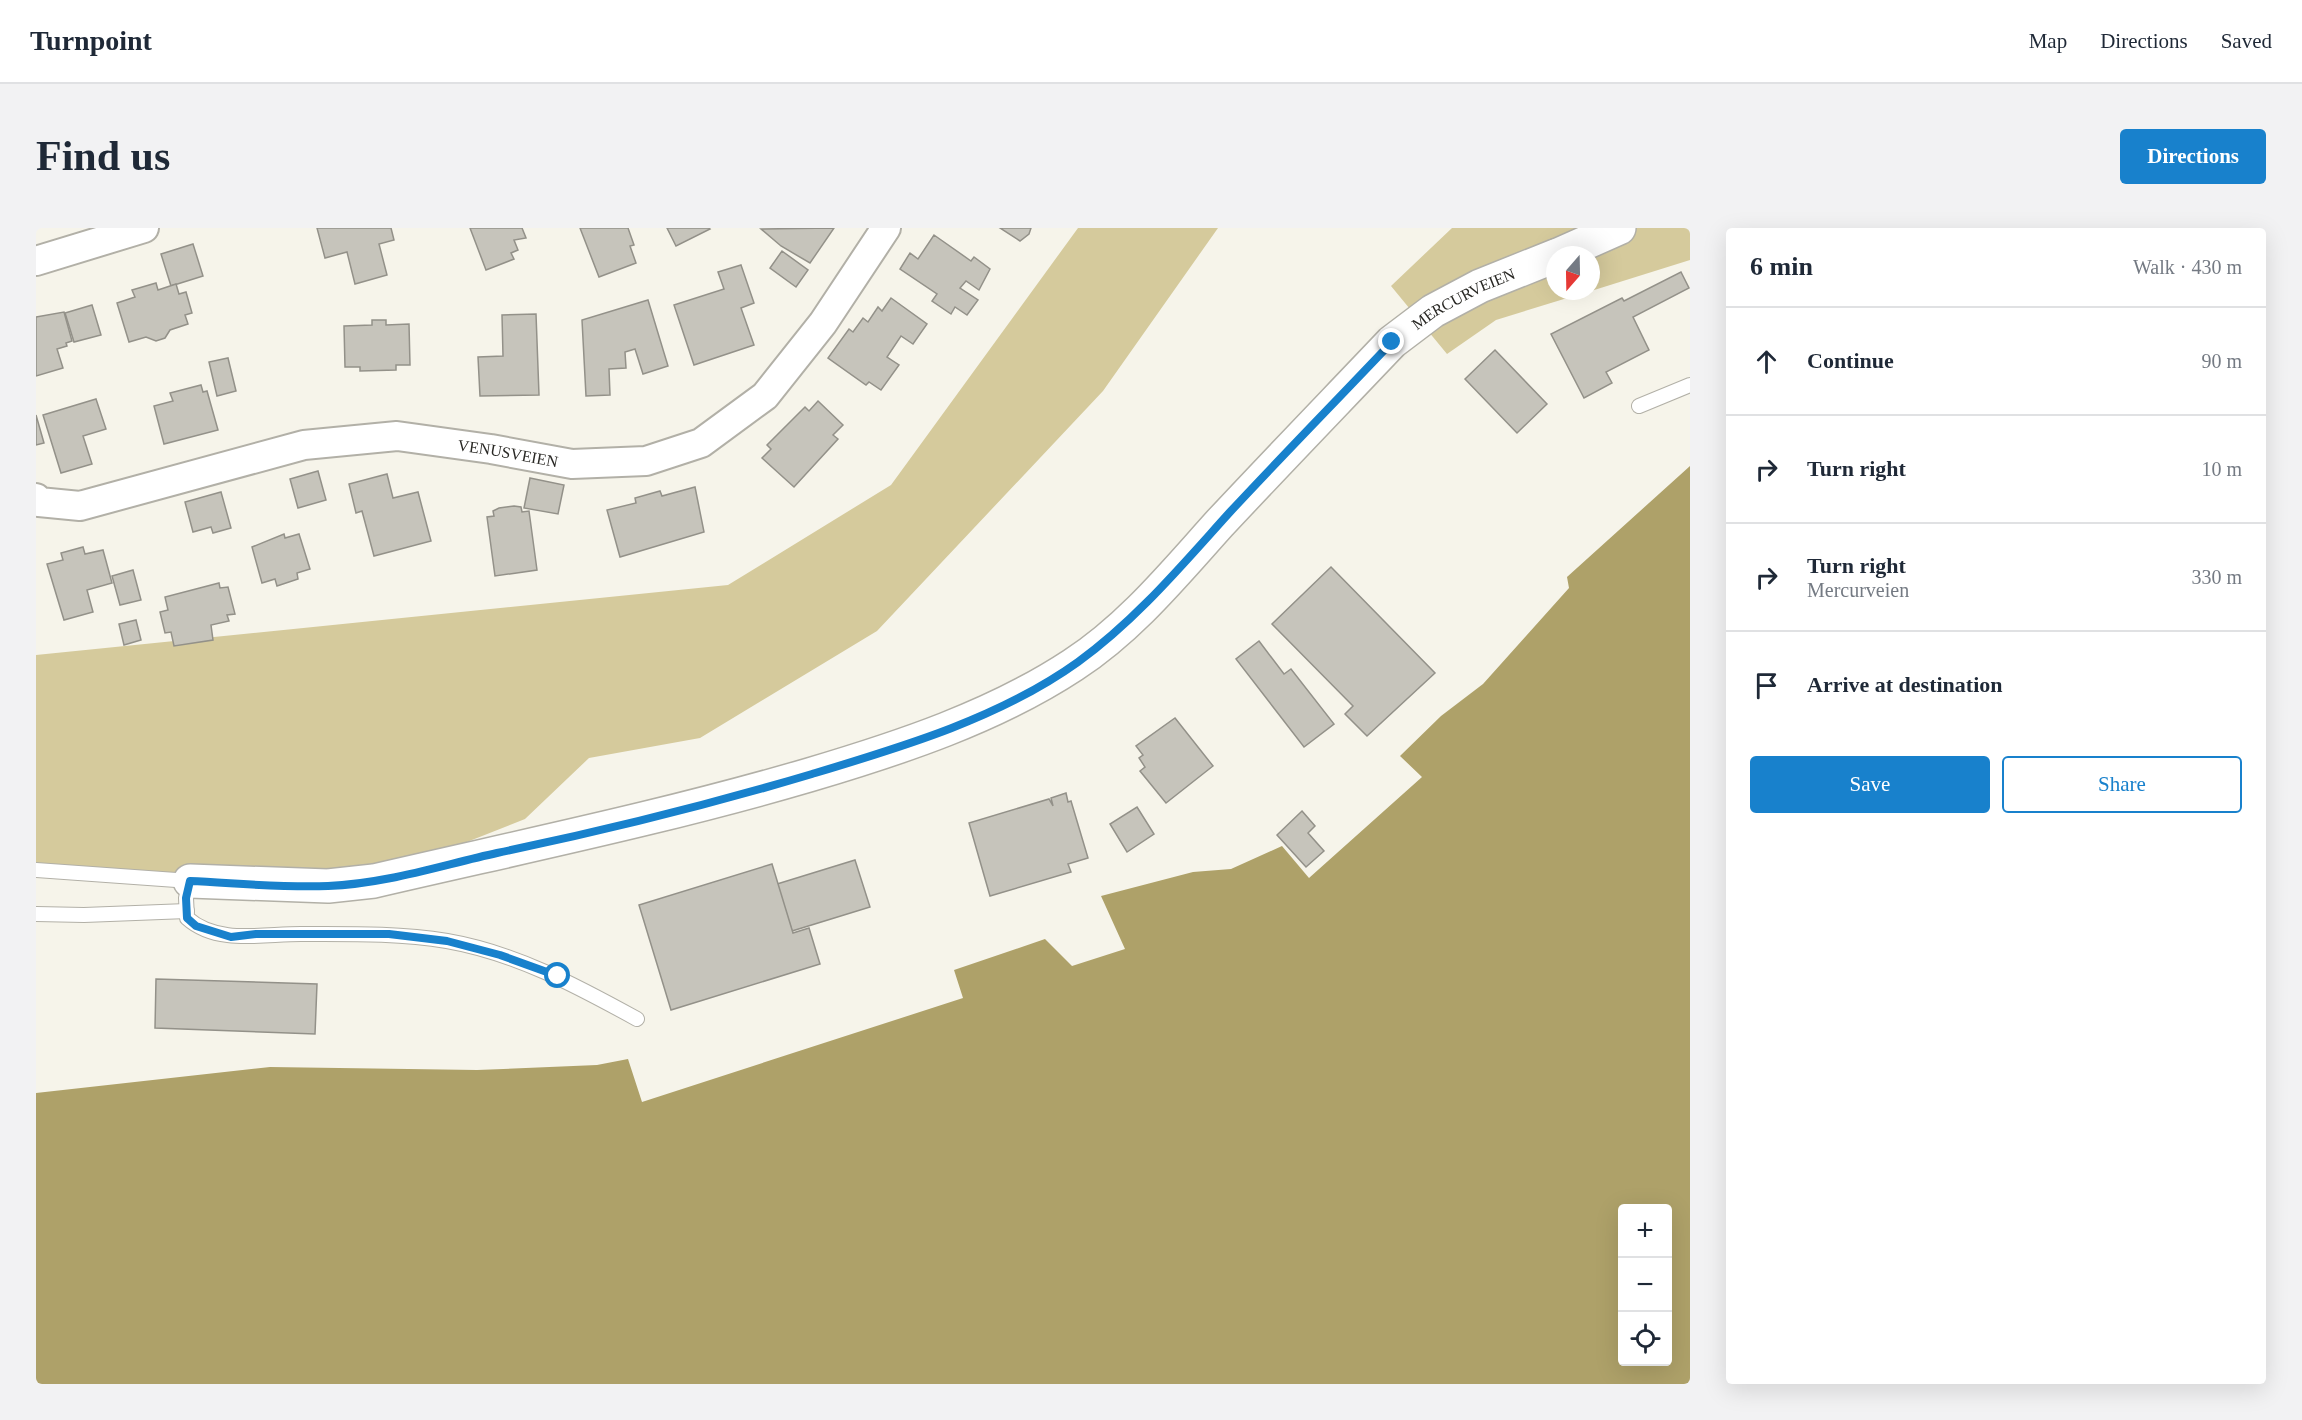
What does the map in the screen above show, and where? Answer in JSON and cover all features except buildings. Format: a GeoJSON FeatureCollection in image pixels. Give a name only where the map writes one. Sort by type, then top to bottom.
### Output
{"type":"FeatureCollection","features":[{"type":"Feature","properties":{"kind":"main road","name":"MERCURVEIEN"},"geometry":{"type":"LineString","coordinates":[[1579,246],[1619,228]]}},
{"type":"Feature","properties":{"kind":"main road","name":"MERCURVEIEN"},"geometry":{"type":"LineString","coordinates":[[188,896],[374,881],[712,803],[902,746],[1024,694],[1064,671],[1110,638],[1152,597],[1392,342],[1433,311],[1471,291],[1546,260]]}},
{"type":"Feature","properties":{"kind":"street"},"geometry":{"type":"LineString","coordinates":[[36,261],[144,228]]}},
{"type":"Feature","properties":{"kind":"street","name":"VENUSVEIEN"},"geometry":{"type":"LineString","coordinates":[[36,498],[39,502],[80,506],[304,445],[397,436],[491,448],[572,464],[646,461],[700,442],[765,396],[823,323],[886,228]]}},
{"type":"Feature","properties":{"kind":"lane"},"geometry":{"type":"LineString","coordinates":[[1639,406],[1690,384]]}},
{"type":"Feature","properties":{"kind":"lane","name":"MERCURVEIEN"},"geometry":{"type":"LineString","coordinates":[[36,870],[188,896]]}},
{"type":"Feature","properties":{"kind":"lane"},"geometry":{"type":"LineString","coordinates":[[36,914],[84,915],[188,896],[187,918],[196,926],[231,937],[256,934],[389,934],[474,947],[558,976],[637,1019]]}},
{"type":"Feature","properties":{"kind":"shaded area"},"geometry":{"type":"Polygon","coordinates":[[[1078,228],[1218,228],[1103,391],[877,631],[700,738],[589,758],[525,819],[373,879],[324,892],[36,877],[36,655],[728,585],[891,485],[1078,228]]]}},
{"type":"Feature","properties":{"kind":"shaded area"},"geometry":{"type":"Polygon","coordinates":[[[1452,228],[1690,228],[1690,260],[1600,288],[1600,246],[1546,246],[1546,300],[1561,300],[1496,320],[1447,354],[1391,286],[1452,228]]]}},
{"type":"Feature","properties":{"kind":"shaded area"},"geometry":{"type":"Polygon","coordinates":[[[1690,466],[1690,1384],[36,1384],[36,1093],[270,1067],[477,1070],[597,1065],[628,1059],[642,1102],[963,998],[954,970],[1045,939],[1072,966],[1125,949],[1101,896],[1193,872],[1231,869],[1282,846],[1309,878],[1422,777],[1400,756],[1441,716],[1483,684],[1569,588],[1567,577],[1690,466]]]}},
{"type":"Feature","properties":{"kind":"route"},"geometry":{"type":"LineString","coordinates":[[558,976],[500,955],[447,941],[389,934],[256,934],[231,937],[211,933],[196,926],[187,918],[186,898],[190,881],[328,886],[374,881],[585,834],[712,803],[902,746],[1024,694],[1074,665],[1110,638],[1152,597],[1392,342]]}}]}
